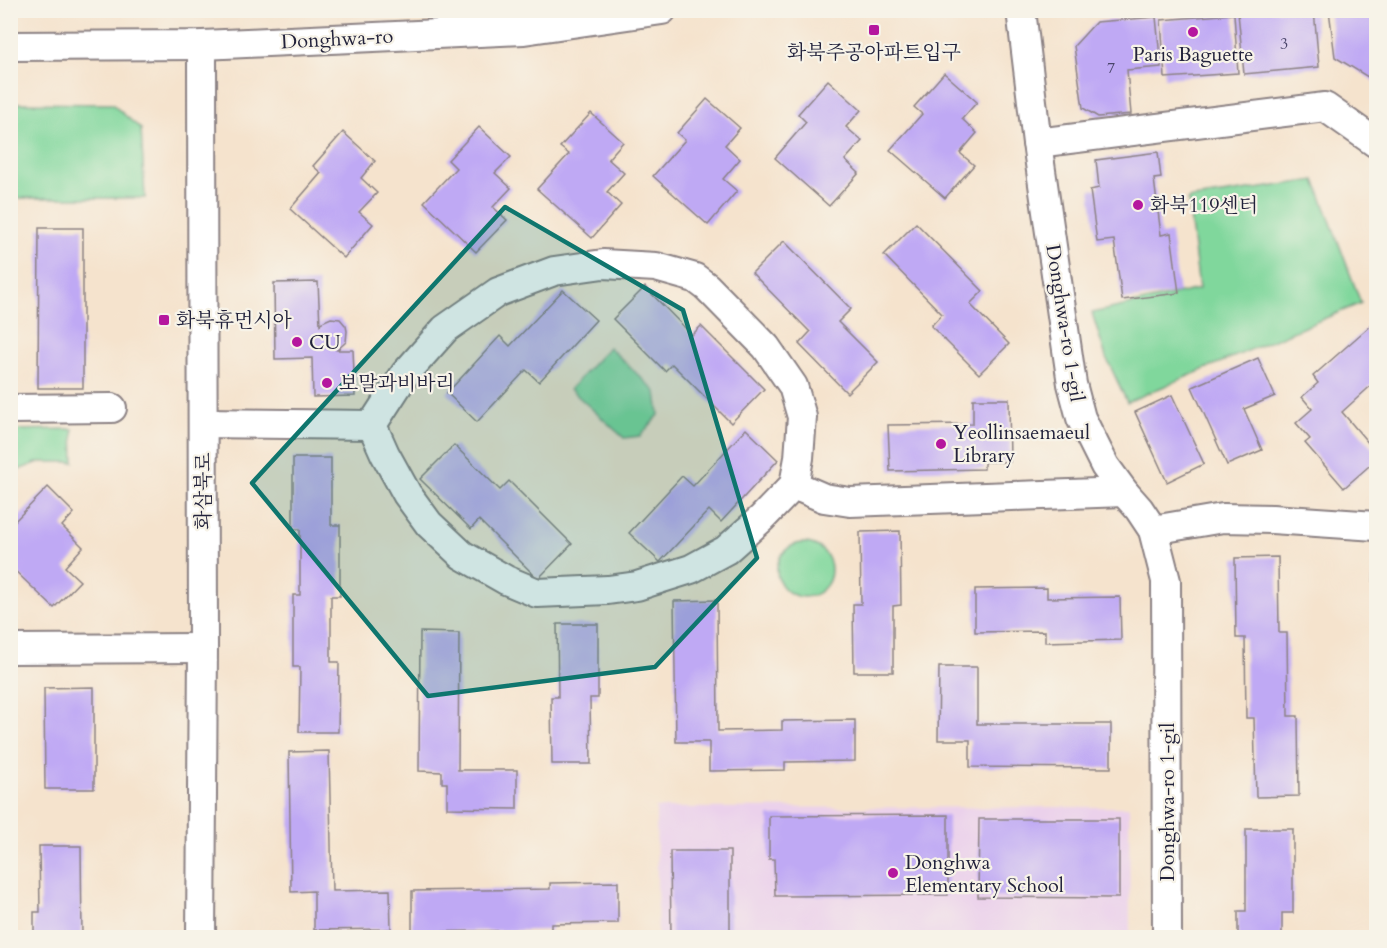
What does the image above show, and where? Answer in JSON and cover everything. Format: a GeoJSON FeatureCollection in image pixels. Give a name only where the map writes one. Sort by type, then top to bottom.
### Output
{"type":"FeatureCollection","features":[{"type":"Feature","properties":{"kind":"street","name":"Donghwa-ro"},"geometry":{"type":"LineString","coordinates":[[10,46],[202,45],[524,30],[663,10]]}},
{"type":"Feature","properties":{"kind":"street","name":"Donghwa-ro 1-gil"},"geometry":{"type":"LineString","coordinates":[[1021,10],[1037,143],[1072,384],[1082,418],[1105,466],[1153,530],[1166,581],[1167,938]]}},
{"type":"Feature","properties":{"kind":"street","name":"화삼북로"},"geometry":{"type":"LineString","coordinates":[[201,938],[202,45]]}},
{"type":"Feature","properties":{"kind":"street"},"geometry":{"type":"LineString","coordinates":[[1037,143],[1325,107],[1377,143]]}},
{"type":"Feature","properties":{"kind":"street"},"geometry":{"type":"LineString","coordinates":[[603,264],[656,267],[695,278],[707,287],[766,347],[793,386],[802,417],[799,458],[794,485],[726,550],[691,569],[637,586],[608,590],[537,593],[506,580],[462,555],[429,524],[407,494],[372,425],[405,374],[445,329],[498,292],[554,271],[603,264]]}},
{"type":"Feature","properties":{"kind":"street"},"geometry":{"type":"LineString","coordinates":[[10,409],[112,408]]}},
{"type":"Feature","properties":{"kind":"street"},"geometry":{"type":"LineString","coordinates":[[203,423],[372,425]]}},
{"type":"Feature","properties":{"kind":"street"},"geometry":{"type":"LineString","coordinates":[[794,485],[824,498],[850,502],[1124,492]]}},
{"type":"Feature","properties":{"kind":"street"},"geometry":{"type":"LineString","coordinates":[[1153,530],[1223,518],[1377,526]]}},
{"type":"Feature","properties":{"kind":"street"},"geometry":{"type":"LineString","coordinates":[[10,649],[203,648]]}},
{"type":"Feature","properties":{"kind":"highlighted area"},"geometry":{"type":"Polygon","coordinates":[[[505,207],[683,310],[757,558],[655,667],[428,696],[252,483],[505,207]]]}},
{"type":"Feature","properties":{"kind":"shaded area","name":"Donghwa Elementary School"},"geometry":{"type":"Polygon","coordinates":[[[1129,807],[1130,937],[658,937],[656,808],[1129,807]]]}},
{"type":"Feature","properties":{"kind":"green space"},"geometry":{"type":"Polygon","coordinates":[[[11,103],[112,104],[141,129],[145,198],[11,198],[11,103]]]}},
{"type":"Feature","properties":{"kind":"green space"},"geometry":{"type":"Polygon","coordinates":[[[1315,180],[1361,303],[1127,402],[1106,357],[1092,313],[1199,289],[1188,199],[1315,180]]]}},
{"type":"Feature","properties":{"kind":"green space"},"geometry":{"type":"Polygon","coordinates":[[[609,347],[656,392],[659,415],[640,436],[624,438],[570,389],[609,347]]]}},
{"type":"Feature","properties":{"kind":"green space"},"geometry":{"type":"Polygon","coordinates":[[[73,429],[74,462],[39,462],[11,473],[11,430],[73,429]]]}},
{"type":"Feature","properties":{"kind":"green space"},"geometry":{"type":"Polygon","coordinates":[[[799,543],[809,543],[819,547],[827,555],[831,570],[827,585],[819,593],[809,597],[799,597],[789,593],[781,585],[777,575],[777,565],[781,555],[789,547],[799,543]]]}},
{"type":"Feature","properties":{"kind":"building"},"geometry":{"type":"Polygon","coordinates":[[[1260,10],[1314,10],[1319,67],[1244,74],[1238,13],[1260,10]]]}},
{"type":"Feature","properties":{"kind":"building"},"geometry":{"type":"Polygon","coordinates":[[[1329,10],[1376,10],[1376,82],[1335,57],[1329,10]]]}},
{"type":"Feature","properties":{"kind":"building"},"geometry":{"type":"Polygon","coordinates":[[[1234,14],[1238,73],[1165,78],[1161,20],[1234,14]]]}},
{"type":"Feature","properties":{"kind":"building"},"geometry":{"type":"Polygon","coordinates":[[[1156,17],[1161,67],[1127,70],[1131,114],[1098,117],[1083,108],[1074,46],[1096,22],[1156,17]]]}},
{"type":"Feature","properties":{"kind":"building"},"geometry":{"type":"Polygon","coordinates":[[[944,73],[977,102],[962,119],[977,133],[960,153],[974,165],[945,198],[890,150],[922,114],[914,107],[944,73]]]}},
{"type":"Feature","properties":{"kind":"building"},"geometry":{"type":"Polygon","coordinates":[[[828,80],[861,110],[846,127],[862,141],[845,160],[859,173],[829,206],[775,158],[806,122],[798,114],[828,80]]]}},
{"type":"Feature","properties":{"kind":"building"},"geometry":{"type":"Polygon","coordinates":[[[707,99],[740,128],[725,145],[740,159],[723,179],[737,191],[708,225],[653,176],[685,140],[677,133],[707,99]]]}},
{"type":"Feature","properties":{"kind":"building"},"geometry":{"type":"Polygon","coordinates":[[[591,113],[623,142],[608,159],[624,173],[607,192],[621,205],[592,238],[537,189],[569,154],[560,147],[591,113]]]}},
{"type":"Feature","properties":{"kind":"building"},"geometry":{"type":"Polygon","coordinates":[[[479,127],[511,157],[495,173],[511,188],[493,207],[507,220],[476,252],[424,202],[456,168],[448,160],[479,127]]]}},
{"type":"Feature","properties":{"kind":"building"},"geometry":{"type":"Polygon","coordinates":[[[343,132],[375,161],[361,178],[377,193],[359,212],[373,224],[344,258],[290,209],[321,173],[313,166],[343,132]]]}},
{"type":"Feature","properties":{"kind":"building"},"geometry":{"type":"Polygon","coordinates":[[[1158,152],[1161,178],[1154,179],[1161,235],[1171,233],[1179,293],[1122,300],[1114,240],[1097,242],[1090,190],[1099,188],[1096,160],[1158,152]]]}},
{"type":"Feature","properties":{"kind":"building"},"geometry":{"type":"Polygon","coordinates":[[[916,223],[983,291],[970,304],[1009,344],[979,374],[931,326],[942,314],[884,255],[916,223]]]}},
{"type":"Feature","properties":{"kind":"building"},"geometry":{"type":"Polygon","coordinates":[[[39,228],[83,228],[83,388],[38,388],[39,228]]]}},
{"type":"Feature","properties":{"kind":"building"},"geometry":{"type":"Polygon","coordinates":[[[784,241],[851,309],[838,322],[878,362],[847,393],[799,344],[810,332],[752,273],[784,241]]]}},
{"type":"Feature","properties":{"kind":"building"},"geometry":{"type":"Polygon","coordinates":[[[318,282],[320,325],[331,318],[340,319],[346,326],[346,342],[337,350],[353,350],[355,396],[313,397],[312,358],[275,359],[274,283],[318,282]]]}},
{"type":"Feature","properties":{"kind":"building"},"geometry":{"type":"Polygon","coordinates":[[[645,287],[692,335],[701,326],[764,389],[731,423],[672,364],[665,371],[613,319],[645,287]]]}},
{"type":"Feature","properties":{"kind":"building"},"geometry":{"type":"Polygon","coordinates":[[[563,290],[596,320],[539,382],[526,370],[477,422],[447,393],[500,336],[510,346],[563,290]]]}},
{"type":"Feature","properties":{"kind":"building"},"geometry":{"type":"Polygon","coordinates":[[[1371,325],[1376,332],[1376,381],[1342,412],[1376,452],[1376,460],[1344,488],[1305,443],[1310,439],[1296,423],[1312,409],[1302,397],[1318,383],[1313,376],[1371,325]]]}},
{"type":"Feature","properties":{"kind":"building"},"geometry":{"type":"Polygon","coordinates":[[[1258,358],[1275,396],[1244,409],[1262,450],[1227,465],[1192,387],[1258,358]]]}},
{"type":"Feature","properties":{"kind":"building"},"geometry":{"type":"Polygon","coordinates":[[[1172,395],[1204,464],[1167,482],[1135,412],[1172,395]]]}},
{"type":"Feature","properties":{"kind":"building"},"geometry":{"type":"Polygon","coordinates":[[[973,399],[1009,399],[1010,462],[984,462],[984,469],[890,471],[888,425],[973,424],[973,399]]]}},
{"type":"Feature","properties":{"kind":"building"},"geometry":{"type":"Polygon","coordinates":[[[746,429],[778,460],[721,522],[709,510],[660,562],[629,533],[682,476],[693,486],[746,429]]]}},
{"type":"Feature","properties":{"kind":"building"},"geometry":{"type":"Polygon","coordinates":[[[454,445],[500,490],[509,481],[572,544],[538,579],[479,520],[471,529],[420,479],[454,445]]]}},
{"type":"Feature","properties":{"kind":"building"},"geometry":{"type":"Polygon","coordinates":[[[293,458],[331,458],[331,525],[340,525],[340,596],[331,596],[331,662],[339,662],[338,732],[299,732],[300,667],[293,667],[293,595],[300,595],[300,529],[293,529],[293,458]]]}},
{"type":"Feature","properties":{"kind":"building"},"geometry":{"type":"Polygon","coordinates":[[[48,487],[74,513],[62,526],[83,547],[65,567],[80,581],[54,608],[10,566],[10,526],[48,487]]]}},
{"type":"Feature","properties":{"kind":"building"},"geometry":{"type":"Polygon","coordinates":[[[900,531],[901,605],[893,606],[893,672],[854,672],[853,604],[861,604],[860,532],[900,531]]]}},
{"type":"Feature","properties":{"kind":"building"},"geometry":{"type":"Polygon","coordinates":[[[1278,557],[1279,633],[1287,633],[1288,716],[1298,716],[1299,796],[1256,797],[1254,718],[1246,718],[1245,638],[1236,638],[1235,558],[1278,557]]]}},
{"type":"Feature","properties":{"kind":"building"},"geometry":{"type":"Polygon","coordinates":[[[1374,559],[1376,559],[1376,644],[1372,644],[1374,559]]]}},
{"type":"Feature","properties":{"kind":"building"},"geometry":{"type":"Polygon","coordinates":[[[1047,588],[1047,598],[1120,597],[1121,640],[1045,642],[1045,631],[975,632],[975,589],[1047,588]]]}},
{"type":"Feature","properties":{"kind":"building"},"geometry":{"type":"Polygon","coordinates":[[[717,600],[718,731],[782,730],[782,721],[855,720],[855,761],[785,762],[785,770],[709,771],[709,742],[676,742],[674,601],[717,600]]]}},
{"type":"Feature","properties":{"kind":"building"},"geometry":{"type":"Polygon","coordinates":[[[557,624],[598,624],[598,698],[590,698],[591,764],[552,764],[551,697],[558,697],[557,624]]]}},
{"type":"Feature","properties":{"kind":"building"},"geometry":{"type":"Polygon","coordinates":[[[420,632],[459,633],[458,770],[517,770],[517,809],[447,808],[447,783],[442,783],[442,772],[419,771],[420,632]]]}},
{"type":"Feature","properties":{"kind":"building"},"geometry":{"type":"Polygon","coordinates":[[[939,667],[977,667],[977,724],[1111,724],[1111,768],[970,767],[970,740],[938,740],[939,667]]]}},
{"type":"Feature","properties":{"kind":"building"},"geometry":{"type":"Polygon","coordinates":[[[94,687],[94,789],[45,789],[44,688],[94,687]]]}},
{"type":"Feature","properties":{"kind":"building"},"geometry":{"type":"Polygon","coordinates":[[[329,751],[332,891],[390,890],[391,929],[314,930],[314,891],[291,892],[289,752],[329,751]]]}},
{"type":"Feature","properties":{"kind":"building"},"geometry":{"type":"Polygon","coordinates":[[[948,815],[948,895],[775,896],[774,859],[769,859],[769,816],[948,815]]]}},
{"type":"Feature","properties":{"kind":"building"},"geometry":{"type":"Polygon","coordinates":[[[979,819],[1119,819],[1119,898],[978,897],[979,819]]]}},
{"type":"Feature","properties":{"kind":"building"},"geometry":{"type":"Polygon","coordinates":[[[1246,829],[1293,829],[1293,913],[1282,913],[1282,938],[1238,938],[1238,911],[1246,911],[1246,829]]]}},
{"type":"Feature","properties":{"kind":"building"},"geometry":{"type":"Polygon","coordinates":[[[39,846],[81,846],[82,938],[34,938],[34,912],[40,912],[39,846]]]}},
{"type":"Feature","properties":{"kind":"building"},"geometry":{"type":"Polygon","coordinates":[[[670,851],[730,851],[730,938],[671,938],[670,851]]]}},
{"type":"Feature","properties":{"kind":"building"},"geometry":{"type":"Polygon","coordinates":[[[618,882],[618,923],[551,924],[551,930],[412,932],[412,891],[550,889],[550,883],[618,882]]]}},
{"type":"Feature","properties":{"kind":"place","name":"화북주공아파트입구"},"geometry":{"type":"Point","coordinates":[874,30]}},
{"type":"Feature","properties":{"kind":"place","name":"Paris Baguette"},"geometry":{"type":"Point","coordinates":[1193,32]}},
{"type":"Feature","properties":{"kind":"place","name":"화북119센터"},"geometry":{"type":"Point","coordinates":[1138,205]}},
{"type":"Feature","properties":{"kind":"place","name":"화북휴먼시아"},"geometry":{"type":"Point","coordinates":[164,320]}},
{"type":"Feature","properties":{"kind":"place","name":"CU"},"geometry":{"type":"Point","coordinates":[297,342]}},
{"type":"Feature","properties":{"kind":"place","name":"보말과비바리"},"geometry":{"type":"Point","coordinates":[327,383]}},
{"type":"Feature","properties":{"kind":"place","name":"Yeollinsaemaeul Library"},"geometry":{"type":"Point","coordinates":[941,444]}},
{"type":"Feature","properties":{"kind":"place","name":"Donghwa Elementary School"},"geometry":{"type":"Point","coordinates":[893,873]}}]}
